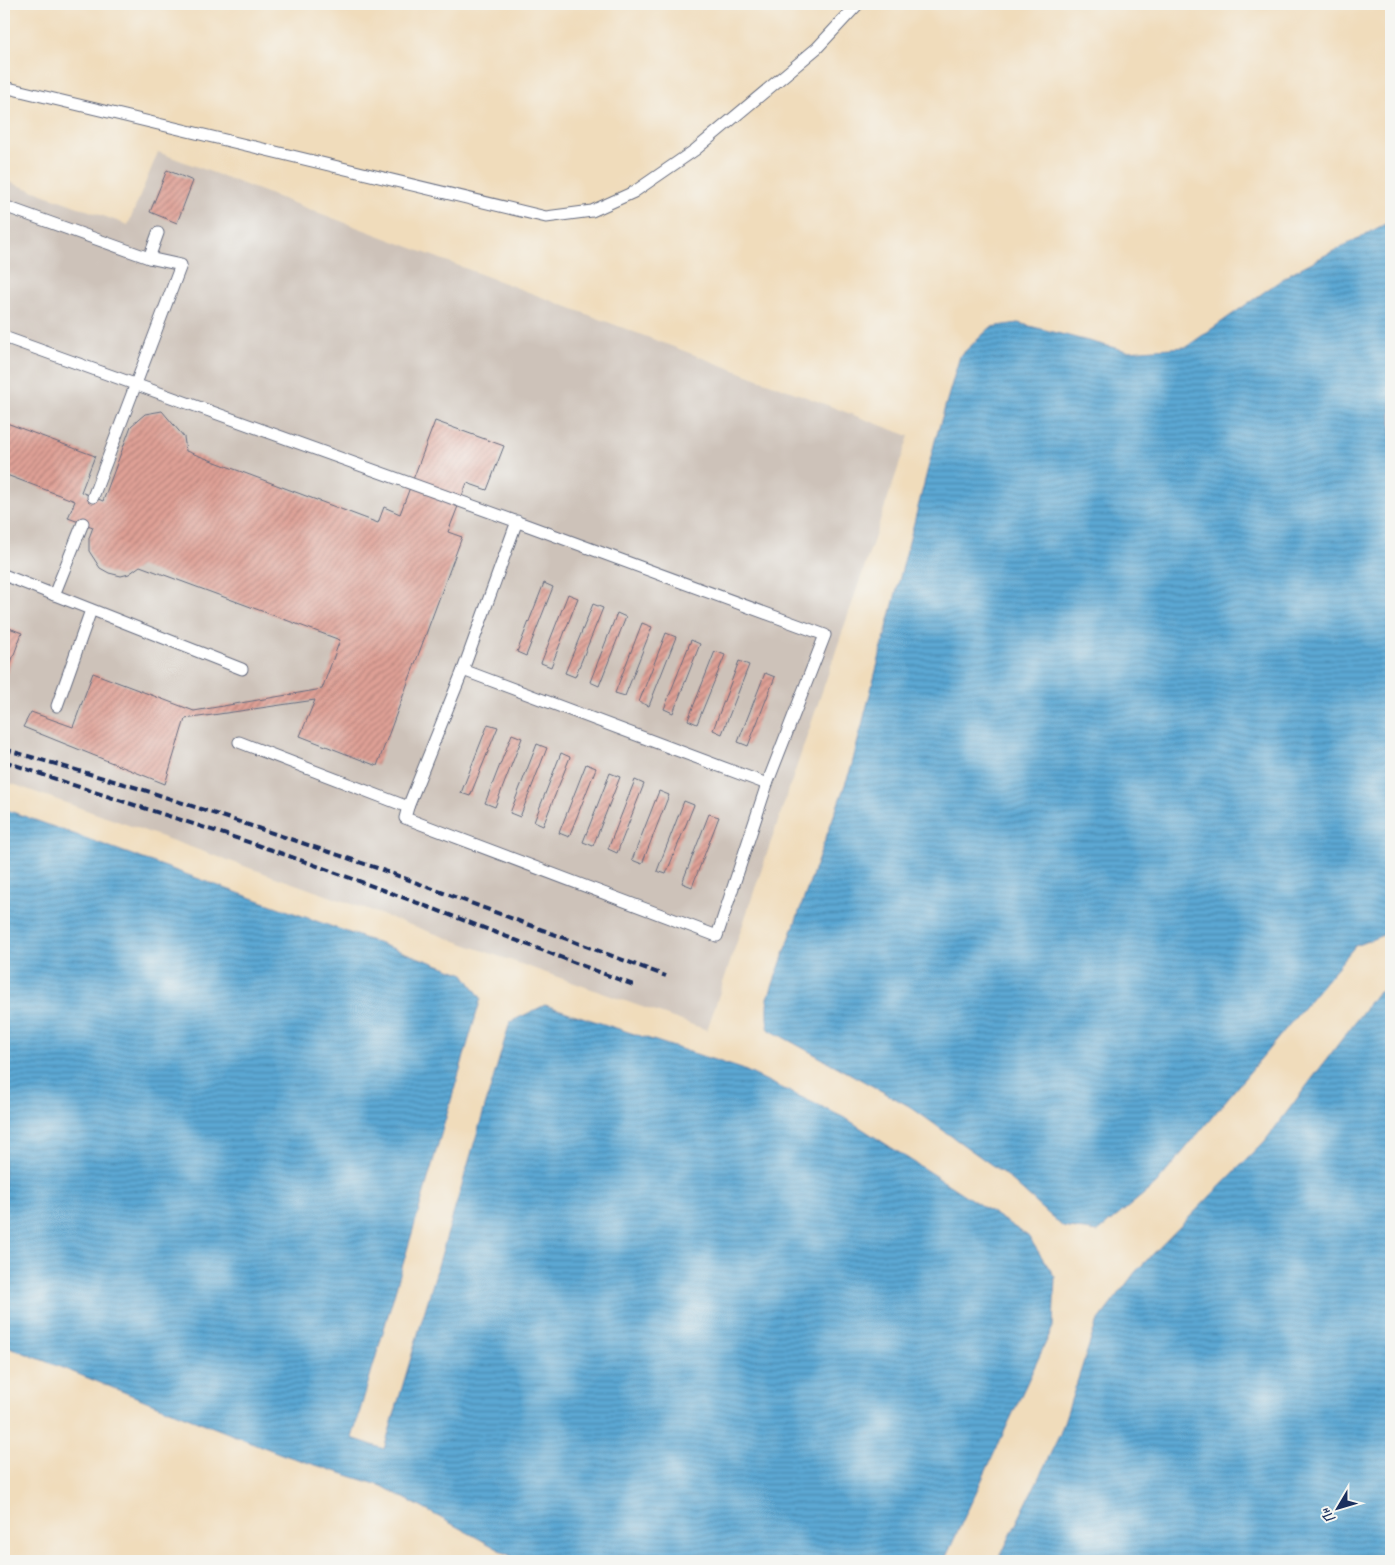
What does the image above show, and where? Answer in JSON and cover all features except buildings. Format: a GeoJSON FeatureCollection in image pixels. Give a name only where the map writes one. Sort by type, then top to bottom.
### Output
{"type":"FeatureCollection","features":[{"type":"Feature","properties":{"kind":"lane"},"geometry":{"type":"LineString","coordinates":[[4,87],[546,218],[592,211],[642,187],[695,150],[809,54],[858,4]]}},
{"type":"Feature","properties":{"kind":"lane"},"geometry":{"type":"LineString","coordinates":[[4,206],[150,258],[181,265],[93,497]]}},
{"type":"Feature","properties":{"kind":"lane"},"geometry":{"type":"LineString","coordinates":[[150,258],[158,233]]}},
{"type":"Feature","properties":{"kind":"lane"},"geometry":{"type":"LineString","coordinates":[[4,337],[317,448],[471,506],[517,521],[825,635],[767,784],[717,936],[406,818],[408,806],[463,670],[517,521]]}},
{"type":"Feature","properties":{"kind":"lane"},"geometry":{"type":"LineString","coordinates":[[54,594],[83,523]]}},
{"type":"Feature","properties":{"kind":"lane"},"geometry":{"type":"LineString","coordinates":[[4,575],[242,669]]}},
{"type":"Feature","properties":{"kind":"lane"},"geometry":{"type":"LineString","coordinates":[[57,706],[91,610]]}},
{"type":"Feature","properties":{"kind":"lane"},"geometry":{"type":"LineString","coordinates":[[463,670],[767,784]]}},
{"type":"Feature","properties":{"kind":"lane"},"geometry":{"type":"LineString","coordinates":[[239,742],[408,806]]}},
{"type":"Feature","properties":{"kind":"shaded area"},"geometry":{"type":"Polygon","coordinates":[[[158,152],[909,436],[707,1030],[4,781],[4,180],[128,225],[158,152]]]}},
{"type":"Feature","properties":{"kind":"water"},"geometry":{"type":"Polygon","coordinates":[[[1391,221],[1391,932],[1355,946],[1156,1184],[1098,1232],[1063,1227],[1003,1173],[909,1106],[768,1029],[768,998],[851,768],[935,441],[960,356],[991,327],[1018,323],[1127,351],[1186,347],[1291,273],[1391,221]]]}},
{"type":"Feature","properties":{"kind":"water"},"geometry":{"type":"Polygon","coordinates":[[[4,809],[464,974],[481,998],[352,1438],[384,1449],[510,1022],[545,1005],[742,1069],[847,1119],[1028,1236],[1055,1277],[1053,1327],[944,1561],[520,1561],[382,1486],[284,1455],[4,1345],[4,809]]]}},
{"type":"Feature","properties":{"kind":"water"},"geometry":{"type":"Polygon","coordinates":[[[1391,986],[1391,1561],[998,1561],[1060,1434],[1096,1324],[1136,1271],[1265,1141],[1376,994],[1391,986]]]}},
{"type":"Feature","properties":{"kind":"railway"},"geometry":{"type":"LineString","coordinates":[[4,749],[141,789],[377,868],[666,976]]}},
{"type":"Feature","properties":{"kind":"railway"},"geometry":{"type":"LineString","coordinates":[[4,761],[302,861],[636,986]]}}]}
